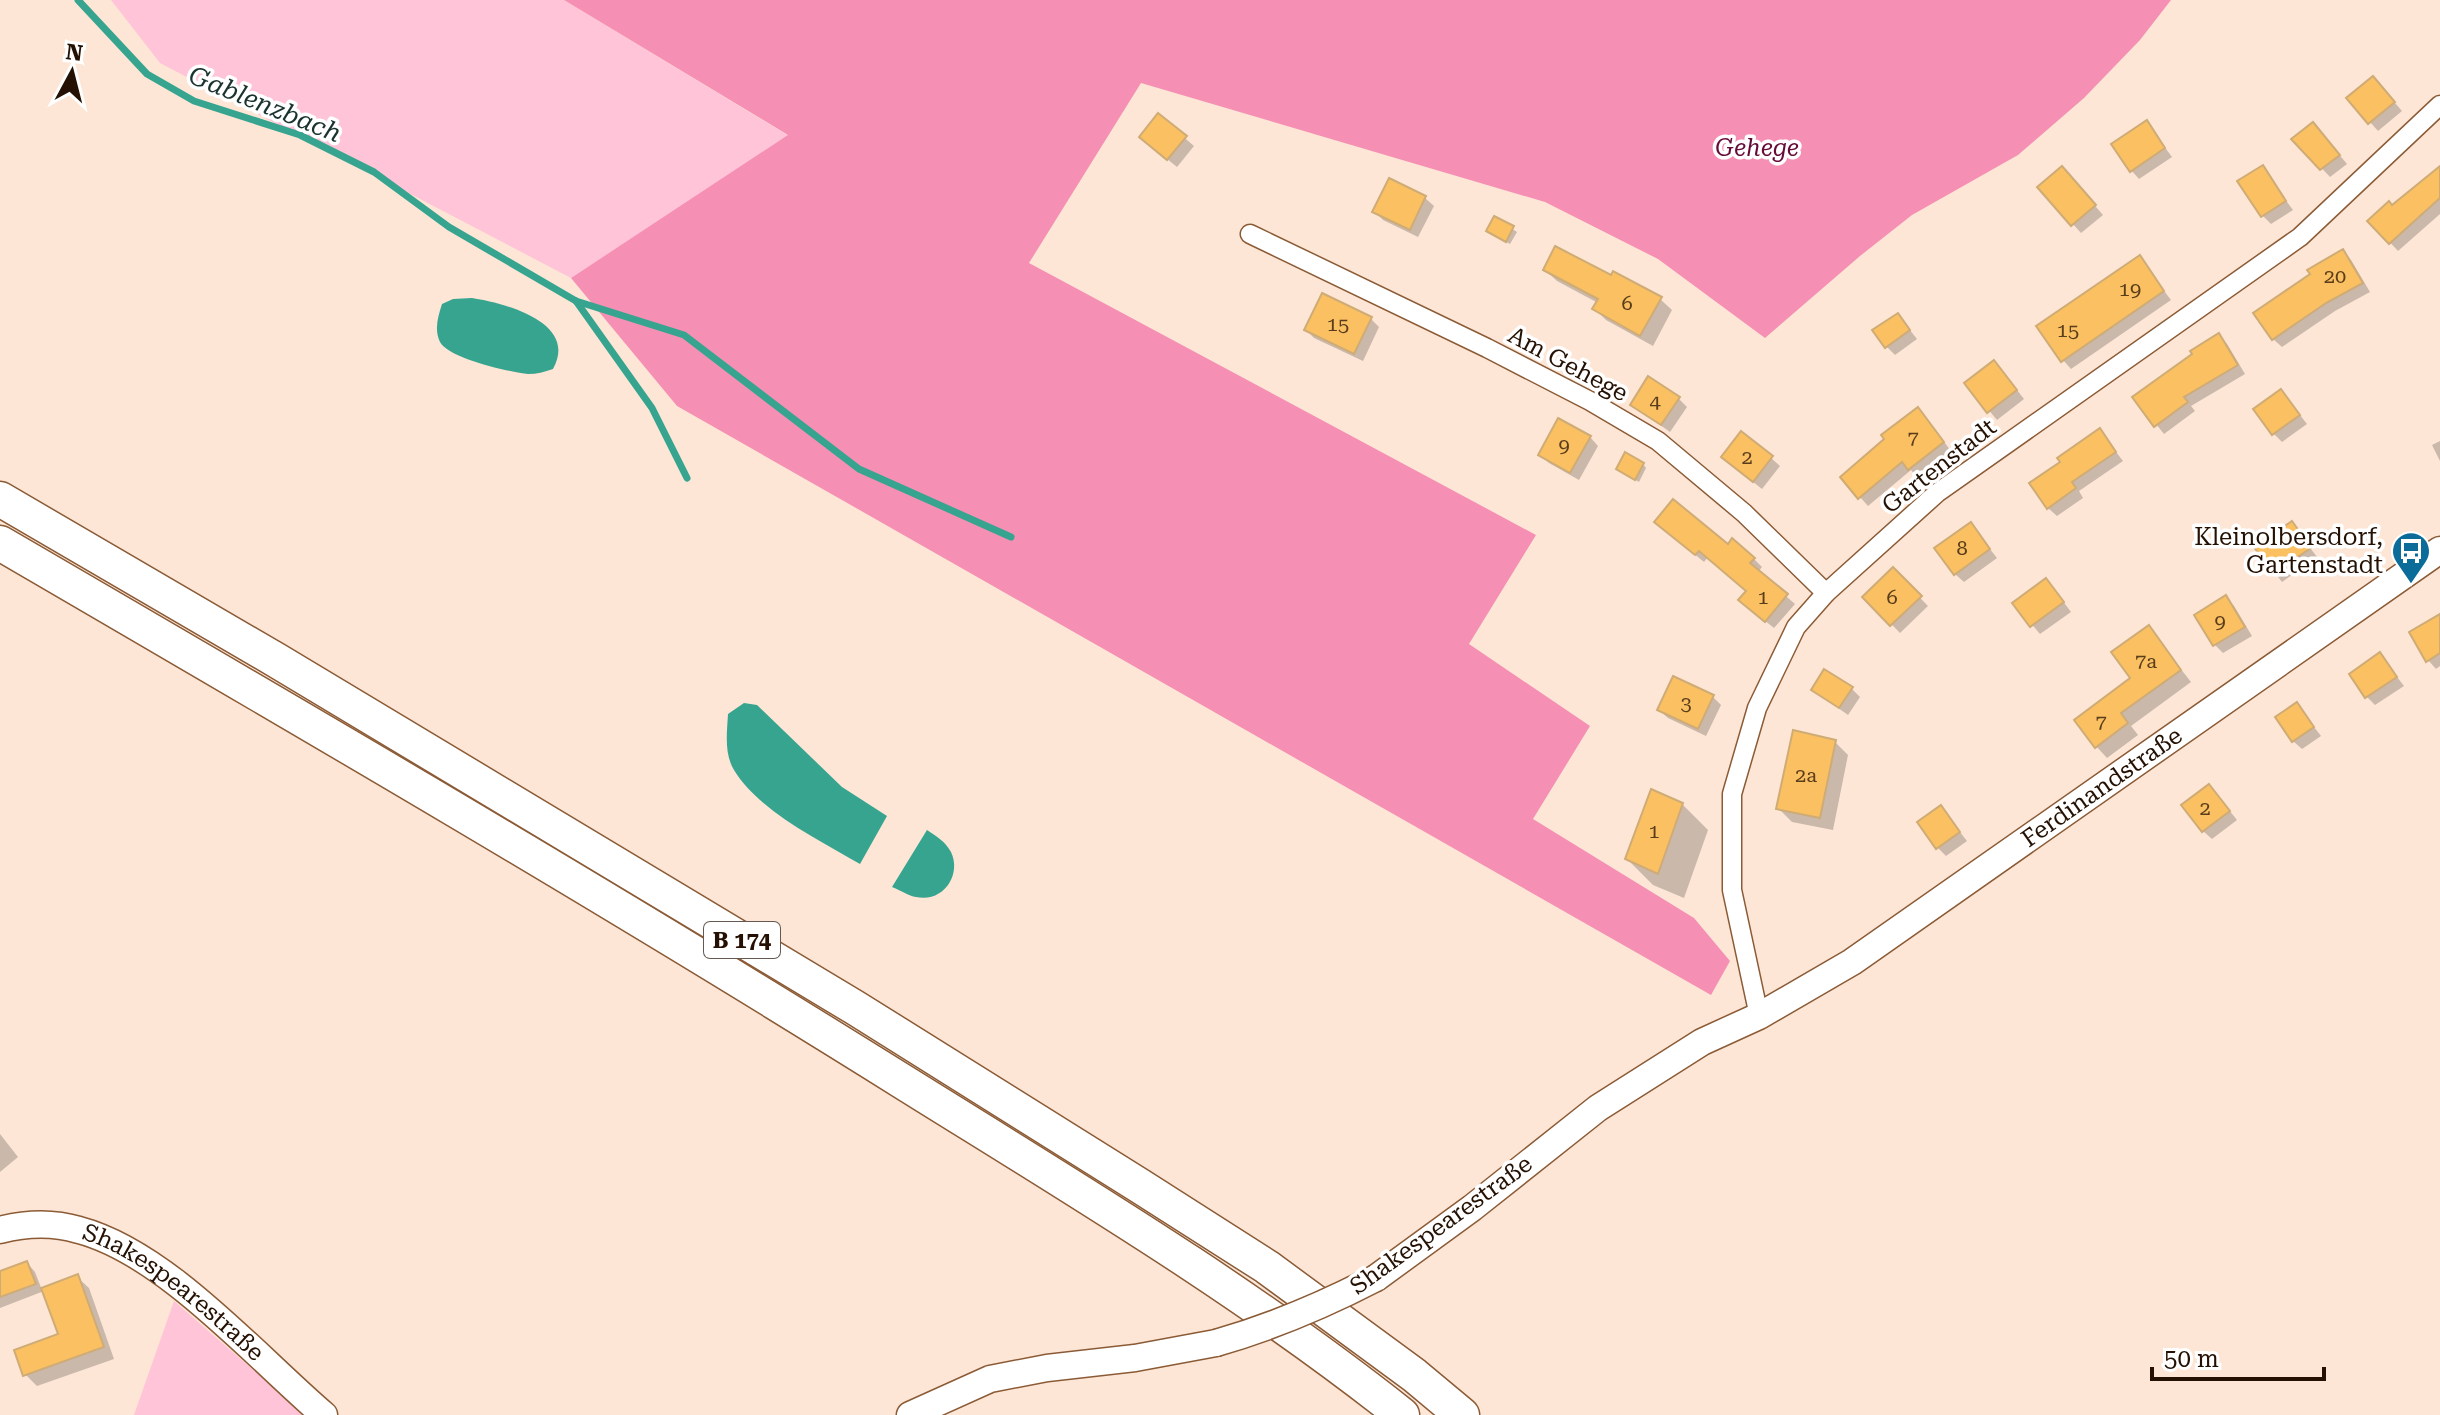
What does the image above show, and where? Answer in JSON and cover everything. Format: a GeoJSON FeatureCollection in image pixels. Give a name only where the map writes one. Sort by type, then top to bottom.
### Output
{"type":"FeatureCollection","features":[{"type":"Feature","properties":{"kind":"highway","name":"B 174"},"geometry":{"type":"LineString","coordinates":[[0,499],[303,676],[854,1007],[1036,1121],[1267,1267],[1414,1375],[1462,1415]]}},
{"type":"Feature","properties":{"kind":"highway","name":"B 174"},"geometry":{"type":"LineString","coordinates":[[0,543],[822,1031],[1202,1269],[1402,1415]]}},
{"type":"Feature","properties":{"kind":"street","name":"Gartenstadt"},"geometry":{"type":"LineString","coordinates":[[1759,1016],[1732,890],[1732,794],[1757,708],[1796,627],[1826,593],[1937,493],[2300,237],[2440,105]]}},
{"type":"Feature","properties":{"kind":"street","name":"Am Gehege"},"geometry":{"type":"LineString","coordinates":[[1250,234],[1487,348],[1590,401],[1658,441],[1744,513],[1826,593]]}},
{"type":"Feature","properties":{"kind":"street","name":"Ferdinandstraße"},"geometry":{"type":"LineString","coordinates":[[1759,1016],[1852,962],[2440,550]]}},
{"type":"Feature","properties":{"kind":"street","name":"Shakespearestraße"},"geometry":{"type":"LineString","coordinates":[[910,1415],[990,1379],[1216,1343],[1332,1301],[1376,1278],[1472,1208],[1598,1108],[1702,1042],[1759,1016]]}},
{"type":"Feature","properties":{"kind":"street","name":"Shakespearestraße"},"geometry":{"type":"LineString","coordinates":[[0,1230],[38,1224],[59,1225],[100,1237],[119,1247],[157,1269],[191,1295],[324,1415]]}},
{"type":"Feature","properties":{"kind":"shaded area"},"geometry":{"type":"Polygon","coordinates":[[[111,0],[564,0],[789,136],[571,278],[160,63],[111,0]]]}},
{"type":"Feature","properties":{"kind":"shaded area"},"geometry":{"type":"Polygon","coordinates":[[[174,1301],[305,1415],[134,1415],[174,1301]]]}},
{"type":"Feature","properties":{"kind":"green space","name":"Gehege"},"geometry":{"type":"Polygon","coordinates":[[[564,0],[2171,0],[2140,40],[2084,98],[2018,155],[1912,215],[1765,338],[1658,259],[1545,202],[1141,83],[1029,263],[1536,535],[1469,644],[1590,726],[1533,819],[1694,918],[1730,961],[1711,995],[677,406],[571,278],[788,135],[564,0]]]}},
{"type":"Feature","properties":{"kind":"water"},"geometry":{"type":"Polygon","coordinates":[[[472,298],[519,310],[547,327],[556,339],[558,353],[553,369],[534,374],[519,373],[480,363],[445,348],[437,332],[442,304],[453,299],[472,298]]]}},
{"type":"Feature","properties":{"kind":"water"},"geometry":{"type":"Polygon","coordinates":[[[744,703],[757,705],[842,787],[887,816],[860,864],[774,811],[758,799],[734,770],[727,750],[728,714],[744,703]]]}},
{"type":"Feature","properties":{"kind":"water"},"geometry":{"type":"Polygon","coordinates":[[[927,830],[949,848],[954,870],[942,891],[926,898],[892,887],[927,830]]]}},
{"type":"Feature","properties":{"kind":"building"},"geometry":{"type":"Polygon","coordinates":[[[2373,76],[2395,102],[2368,124],[2346,98],[2373,76]]]}},
{"type":"Feature","properties":{"kind":"building"},"geometry":{"type":"Polygon","coordinates":[[[1158,113],[1187,136],[1167,160],[1139,137],[1158,113]]]}},
{"type":"Feature","properties":{"kind":"building"},"geometry":{"type":"Polygon","coordinates":[[[2147,120],[2165,148],[2130,172],[2111,144],[2147,120]]]}},
{"type":"Feature","properties":{"kind":"building"},"geometry":{"type":"Polygon","coordinates":[[[2313,122],[2340,155],[2320,170],[2291,139],[2313,122]]]}},
{"type":"Feature","properties":{"kind":"building"},"geometry":{"type":"Polygon","coordinates":[[[2263,165],[2286,201],[2261,217],[2237,181],[2263,165]]]}},
{"type":"Feature","properties":{"kind":"building"},"geometry":{"type":"Polygon","coordinates":[[[2062,166],[2096,205],[2071,226],[2037,187],[2062,166]]]}},
{"type":"Feature","properties":{"kind":"building"},"geometry":{"type":"Polygon","coordinates":[[[2440,166],[2440,198],[2389,244],[2367,221],[2389,201],[2392,205],[2440,166]]]}},
{"type":"Feature","properties":{"kind":"building"},"geometry":{"type":"Polygon","coordinates":[[[1389,178],[1426,196],[1410,230],[1372,212],[1389,178]]]}},
{"type":"Feature","properties":{"kind":"building"},"geometry":{"type":"Polygon","coordinates":[[[1494,216],[1514,226],[1506,242],[1486,231],[1494,216]]]}},
{"type":"Feature","properties":{"kind":"building"},"geometry":{"type":"Polygon","coordinates":[[[1555,246],[1662,297],[1640,336],[1592,309],[1598,299],[1543,270],[1555,246]]]}},
{"type":"Feature","properties":{"kind":"building"},"geometry":{"type":"Polygon","coordinates":[[[2343,249],[2363,283],[2326,303],[2272,340],[2253,313],[2310,274],[2307,270],[2343,249]]]}},
{"type":"Feature","properties":{"kind":"building"},"geometry":{"type":"Polygon","coordinates":[[[2140,255],[2164,291],[2061,362],[2036,326],[2140,255]]]}},
{"type":"Feature","properties":{"kind":"building"},"geometry":{"type":"Polygon","coordinates":[[[1322,293],[1372,317],[1354,354],[1304,330],[1322,293]]]}},
{"type":"Feature","properties":{"kind":"building"},"geometry":{"type":"Polygon","coordinates":[[[1898,313],[1910,330],[1885,348],[1872,330],[1898,313]]]}},
{"type":"Feature","properties":{"kind":"building"},"geometry":{"type":"Polygon","coordinates":[[[2219,333],[2238,365],[2184,397],[2188,402],[2154,427],[2132,397],[2192,354],[2190,351],[2219,333]]]}},
{"type":"Feature","properties":{"kind":"building"},"geometry":{"type":"Polygon","coordinates":[[[1994,360],[2017,390],[1987,413],[1964,383],[1994,360]]]}},
{"type":"Feature","properties":{"kind":"building"},"geometry":{"type":"Polygon","coordinates":[[[1648,376],[1680,397],[1661,425],[1630,405],[1648,376]]]}},
{"type":"Feature","properties":{"kind":"building"},"geometry":{"type":"Polygon","coordinates":[[[2281,389],[2300,415],[2272,435],[2253,409],[2281,389]]]}},
{"type":"Feature","properties":{"kind":"building"},"geometry":{"type":"Polygon","coordinates":[[[1918,407],[1944,442],[1908,470],[1902,462],[1858,499],[1840,477],[1884,439],[1881,435],[1918,407]]]}},
{"type":"Feature","properties":{"kind":"building"},"geometry":{"type":"Polygon","coordinates":[[[1558,418],[1591,436],[1570,473],[1538,455],[1558,418]]]}},
{"type":"Feature","properties":{"kind":"building"},"geometry":{"type":"Polygon","coordinates":[[[2100,428],[2116,452],[2072,482],[2076,488],[2047,509],[2029,483],[2060,462],[2057,458],[2100,428]]]}},
{"type":"Feature","properties":{"kind":"building"},"geometry":{"type":"Polygon","coordinates":[[[1741,431],[1773,456],[1753,482],[1721,457],[1741,431]]]}},
{"type":"Feature","properties":{"kind":"building"},"geometry":{"type":"Polygon","coordinates":[[[1625,452],[1644,463],[1635,480],[1616,469],[1625,452]]]}},
{"type":"Feature","properties":{"kind":"building"},"geometry":{"type":"Polygon","coordinates":[[[1673,499],[1728,544],[1732,538],[1755,558],[1750,563],[1788,594],[1765,622],[1738,600],[1746,591],[1699,551],[1695,555],[1654,522],[1673,499]]]}},
{"type":"Feature","properties":{"kind":"building"},"geometry":{"type":"Polygon","coordinates":[[[2292,521],[2311,548],[2272,574],[2254,547],[2292,521]]]}},
{"type":"Feature","properties":{"kind":"building"},"geometry":{"type":"Polygon","coordinates":[[[1971,522],[1990,549],[1954,575],[1934,548],[1971,522]]]}},
{"type":"Feature","properties":{"kind":"building"},"geometry":{"type":"Polygon","coordinates":[[[1893,567],[1922,596],[1890,626],[1862,597],[1893,567]]]}},
{"type":"Feature","properties":{"kind":"building"},"geometry":{"type":"Polygon","coordinates":[[[2046,578],[2064,602],[2030,627],[2012,603],[2046,578]]]}},
{"type":"Feature","properties":{"kind":"building"},"geometry":{"type":"Polygon","coordinates":[[[2226,595],[2245,627],[2213,646],[2194,615],[2226,595]]]}},
{"type":"Feature","properties":{"kind":"building"},"geometry":{"type":"Polygon","coordinates":[[[2440,614],[2440,653],[2426,662],[2409,632],[2440,614]]]}},
{"type":"Feature","properties":{"kind":"building"},"geometry":{"type":"Polygon","coordinates":[[[2149,625],[2181,670],[2121,713],[2128,723],[2095,748],[2074,720],[2130,678],[2111,652],[2149,625]]]}},
{"type":"Feature","properties":{"kind":"building"},"geometry":{"type":"Polygon","coordinates":[[[2380,652],[2397,677],[2365,698],[2349,674],[2380,652]]]}},
{"type":"Feature","properties":{"kind":"building"},"geometry":{"type":"Polygon","coordinates":[[[1824,669],[1853,687],[1839,708],[1811,690],[1824,669]]]}},
{"type":"Feature","properties":{"kind":"building"},"geometry":{"type":"Polygon","coordinates":[[[1673,676],[1714,695],[1698,729],[1657,710],[1673,676]]]}},
{"type":"Feature","properties":{"kind":"building"},"geometry":{"type":"Polygon","coordinates":[[[2297,702],[2314,727],[2292,742],[2275,717],[2297,702]]]}},
{"type":"Feature","properties":{"kind":"building"},"geometry":{"type":"Polygon","coordinates":[[[1793,730],[1836,740],[1820,818],[1776,809],[1793,730]]]}},
{"type":"Feature","properties":{"kind":"building"},"geometry":{"type":"Polygon","coordinates":[[[2209,784],[2230,811],[2202,832],[2181,805],[2209,784]]]}},
{"type":"Feature","properties":{"kind":"building"},"geometry":{"type":"Polygon","coordinates":[[[1651,789],[1683,803],[1658,874],[1625,859],[1651,789]]]}},
{"type":"Feature","properties":{"kind":"building"},"geometry":{"type":"Polygon","coordinates":[[[1941,805],[1960,832],[1936,849],[1917,822],[1941,805]]]}},
{"type":"Feature","properties":{"kind":"building"},"geometry":{"type":"Polygon","coordinates":[[[27,1261],[36,1284],[0,1297],[0,1271],[27,1261]]]}},
{"type":"Feature","properties":{"kind":"building"},"geometry":{"type":"Polygon","coordinates":[[[78,1274],[104,1347],[23,1376],[14,1350],[58,1334],[41,1288],[78,1274]]]}},
{"type":"Feature","properties":{"kind":"waterway","name":"Gablenzbach"},"geometry":{"type":"LineString","coordinates":[[78,0],[147,74],[194,101],[300,135],[374,172],[449,227],[576,301],[684,335],[859,469],[1011,537]]}},
{"type":"Feature","properties":{"kind":"waterway","name":"Gablenzbach"},"geometry":{"type":"LineString","coordinates":[[576,301],[652,408],[687,478]]}},
{"type":"Feature","properties":{"kind":"place","name":"Kleinolbersdorf, Gartenstadt"},"geometry":{"type":"Point","coordinates":[2411,585]}}]}
